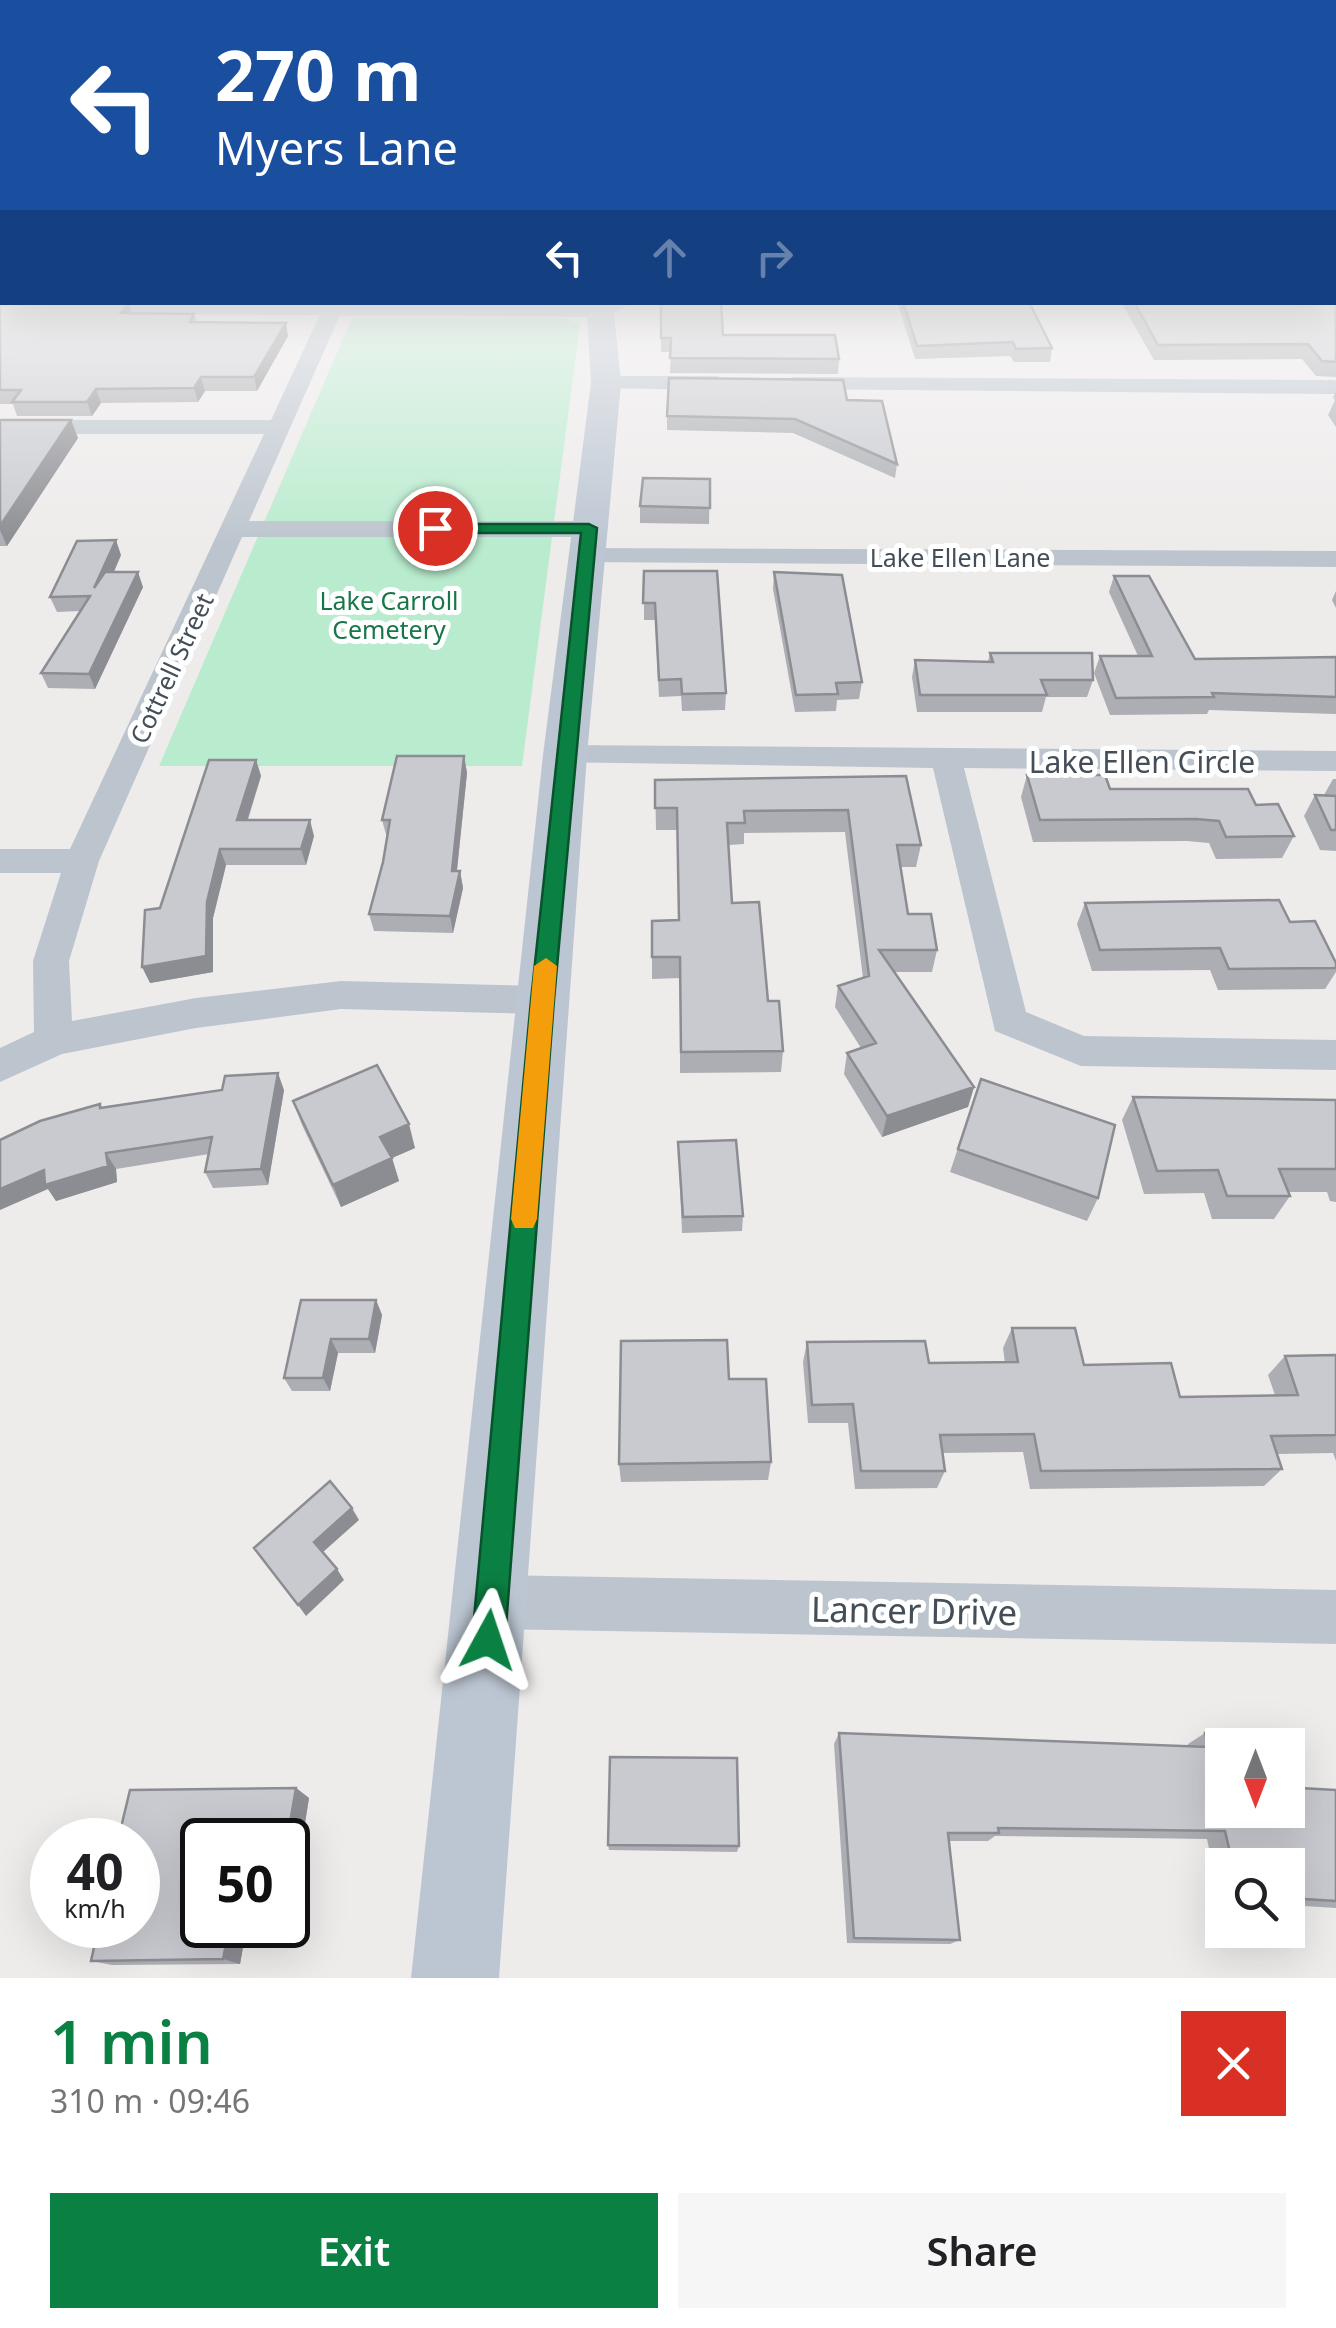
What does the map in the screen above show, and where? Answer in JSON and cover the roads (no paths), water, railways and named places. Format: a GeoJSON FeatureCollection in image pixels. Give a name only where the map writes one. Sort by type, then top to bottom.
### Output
{"type":"FeatureCollection","features":[{"type":"Feature","properties":{"kind":"main road"},"geometry":{"type":"LineString","coordinates":[[455,1978],[492,1602],[542,1000],[607,361]]}},
{"type":"Feature","properties":{"kind":"street","name":"Cottrell Street"},"geometry":{"type":"LineString","coordinates":[[54,1040],[51,961],[82,862],[309,361]]}},
{"type":"Feature","properties":{"kind":"street"},"geometry":{"type":"LineString","coordinates":[[606,383],[1336,387]]}},
{"type":"Feature","properties":{"kind":"street"},"geometry":{"type":"LineString","coordinates":[[0,427],[279,427]]}},
{"type":"Feature","properties":{"kind":"street","name":"Lake Ellen Lane"},"geometry":{"type":"LineString","coordinates":[[236,528],[587,542],[1336,558]]}},
{"type":"Feature","properties":{"kind":"street","name":"Lake Ellen Circle"},"geometry":{"type":"LineString","coordinates":[[565,756],[947,762],[1336,761]]}},
{"type":"Feature","properties":{"kind":"street"},"geometry":{"type":"LineString","coordinates":[[947,762],[1009,1021],[1080,1051],[1336,1056]]}},
{"type":"Feature","properties":{"kind":"street"},"geometry":{"type":"LineString","coordinates":[[0,861],[82,862]]}},
{"type":"Feature","properties":{"kind":"street"},"geometry":{"type":"LineString","coordinates":[[0,1066],[54,1040],[196,1014],[341,995],[542,1000]]}},
{"type":"Feature","properties":{"kind":"street","name":"Lancer Drive"},"geometry":{"type":"LineString","coordinates":[[492,1602],[1336,1617]]}},
{"type":"Feature","properties":{"kind":"park label","name":"Lake Carroll Cemetery"},"geometry":{"type":"Point","coordinates":[389,614]}}]}
